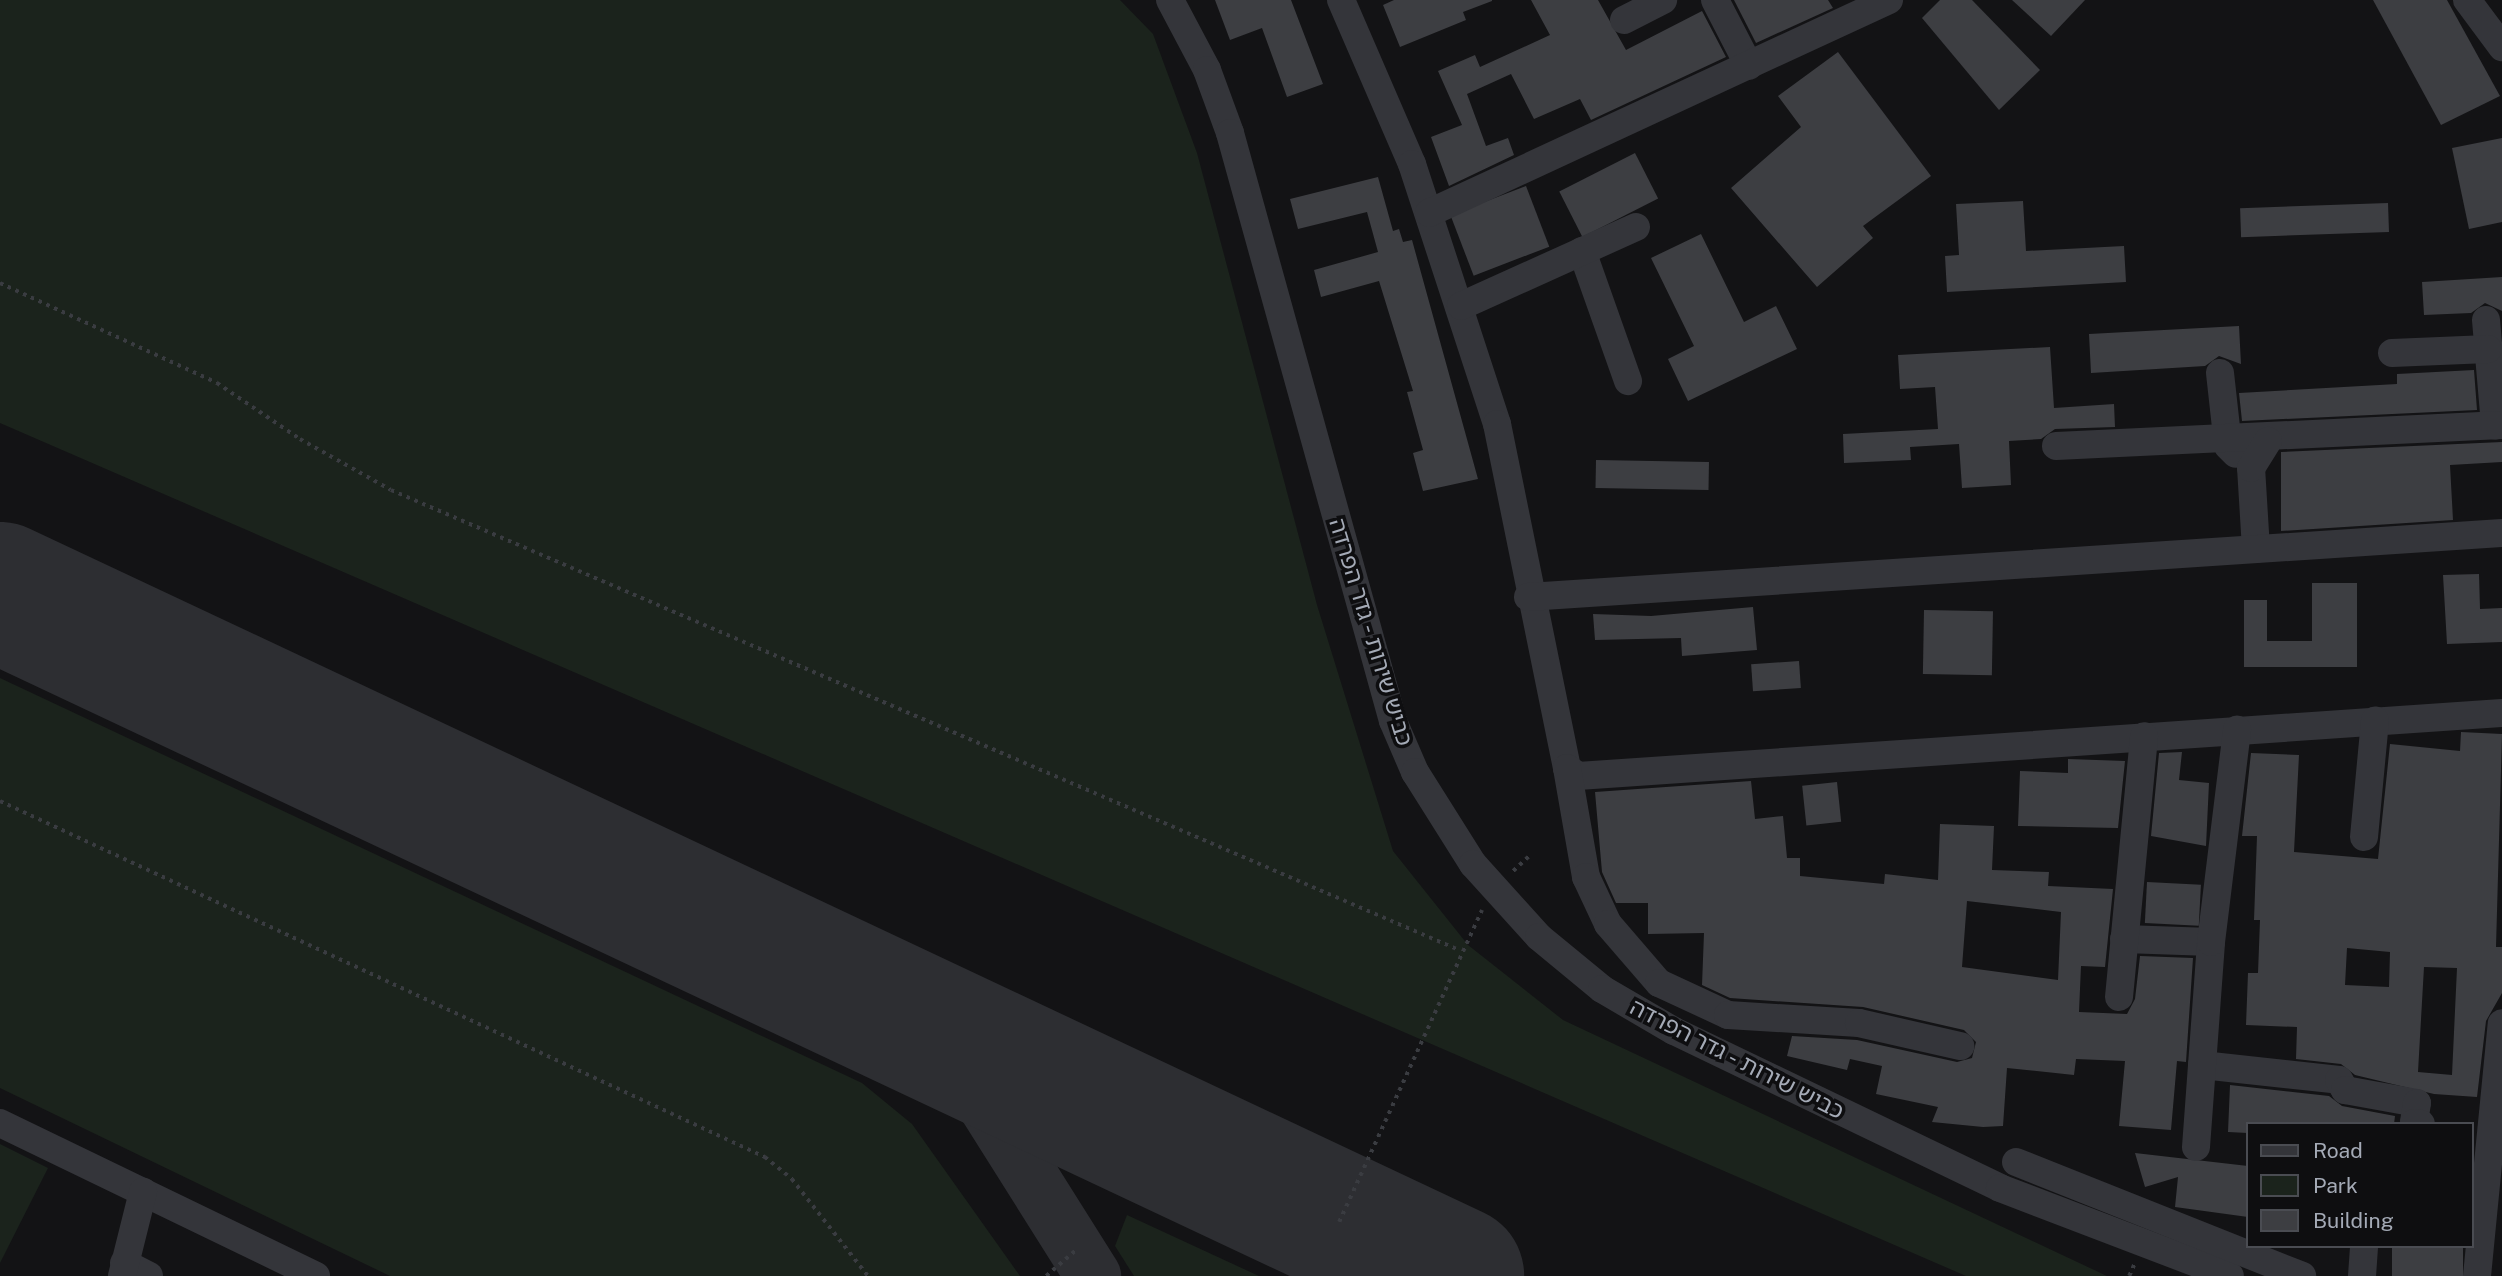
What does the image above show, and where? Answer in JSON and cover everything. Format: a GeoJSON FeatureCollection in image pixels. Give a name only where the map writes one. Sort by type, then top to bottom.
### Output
{"type":"FeatureCollection","features":[{"type":"Feature","properties":{"kind":"street","name":"כביש שירות - גדר הפרדה"},"geometry":{"type":"LineString","coordinates":[[1170,0],[1208,70],[1230,133],[1393,721],[1442,821],[1494,889],[1602,989],[1674,1031],[2000,1188],[2230,1276]]}},
{"type":"Feature","properties":{"kind":"street"},"geometry":{"type":"LineString","coordinates":[[1342,0],[1429,213],[1497,424],[1528,597],[1567,768],[1586,877],[1608,924],[1659,983],[1728,1015],[1859,1023],[1960,1046]]}},
{"type":"Feature","properties":{"kind":"street"},"geometry":{"type":"LineString","coordinates":[[1624,20],[1663,0]]}},
{"type":"Feature","properties":{"kind":"street"},"geometry":{"type":"LineString","coordinates":[[1715,0],[1749,66]]}},
{"type":"Feature","properties":{"kind":"street"},"geometry":{"type":"LineString","coordinates":[[2467,0],[2501,42]]}},
{"type":"Feature","properties":{"kind":"street"},"geometry":{"type":"LineString","coordinates":[[1429,213],[1749,66],[1871,4]]}},
{"type":"Feature","properties":{"kind":"street"},"geometry":{"type":"LineString","coordinates":[[1461,306],[1636,227]]}},
{"type":"Feature","properties":{"kind":"street"},"geometry":{"type":"LineString","coordinates":[[1582,251],[1628,381]]}},
{"type":"Feature","properties":{"kind":"street"},"geometry":{"type":"LineString","coordinates":[[2056,446],[2227,439],[2268,441],[2499,426],[2486,320]]}},
{"type":"Feature","properties":{"kind":"street"},"geometry":{"type":"LineString","coordinates":[[2392,353],[2488,349]]}},
{"type":"Feature","properties":{"kind":"street"},"geometry":{"type":"LineString","coordinates":[[2220,373],[2227,439],[2251,467]]}},
{"type":"Feature","properties":{"kind":"street"},"geometry":{"type":"LineString","coordinates":[[2256,548],[2251,467],[2268,441]]}},
{"type":"Feature","properties":{"kind":"street"},"geometry":{"type":"LineString","coordinates":[[1528,597],[2502,533]]}},
{"type":"Feature","properties":{"kind":"street"},"geometry":{"type":"LineString","coordinates":[[1567,768],[1578,776],[1599,776],[2502,713]]}},
{"type":"Feature","properties":{"kind":"street"},"geometry":{"type":"LineString","coordinates":[[2364,837],[2375,721]]}},
{"type":"Feature","properties":{"kind":"street"},"geometry":{"type":"LineString","coordinates":[[2196,1147],[2211,942],[2237,730]]}},
{"type":"Feature","properties":{"kind":"street"},"geometry":{"type":"LineString","coordinates":[[2119,997],[2144,736]]}},
{"type":"Feature","properties":{"kind":"street"},"geometry":{"type":"LineString","coordinates":[[2124,939],[2211,942]]}},
{"type":"Feature","properties":{"kind":"street"},"geometry":{"type":"LineString","coordinates":[[2477,1276],[2476,1224],[2481,1132],[2502,1023]]}},
{"type":"Feature","properties":{"kind":"street"},"geometry":{"type":"LineString","coordinates":[[2202,1065],[2339,1080],[2345,1090],[2417,1103],[2414,1122]]}},
{"type":"Feature","properties":{"kind":"street"},"geometry":{"type":"LineString","coordinates":[[0,1123],[142,1192],[268,1264],[317,1276]]}},
{"type":"Feature","properties":{"kind":"street"},"geometry":{"type":"LineString","coordinates":[[2017,1162],[2302,1276]]}},
{"type":"Feature","properties":{"kind":"street"},"geometry":{"type":"LineString","coordinates":[[142,1192],[123,1270],[149,1276]]}},
{"type":"Feature","properties":{"kind":"street"},"geometry":{"type":"LineString","coordinates":[[2362,1276],[2364,1248]]}},
{"type":"Feature","properties":{"kind":"path"},"geometry":{"type":"LineString","coordinates":[[0,283],[217,383],[300,439],[391,490],[1459,950]]}},
{"type":"Feature","properties":{"kind":"path"},"geometry":{"type":"LineString","coordinates":[[0,802],[765,1157],[792,1179],[868,1276]]}},
{"type":"Feature","properties":{"kind":"path"},"geometry":{"type":"LineString","coordinates":[[1339,1222],[1459,950],[1494,889],[1529,856]]}},
{"type":"Feature","properties":{"kind":"path"},"geometry":{"type":"LineString","coordinates":[[1046,1276],[1076,1250]]}},
{"type":"Feature","properties":{"kind":"green space"},"geometry":{"type":"Polygon","coordinates":[[[0,0],[1120,0],[1153,34],[1197,153],[1317,605],[1393,851],[1468,945],[1563,1020],[2107,1276],[1966,1276],[0,423],[0,0]]]}},
{"type":"Feature","properties":{"kind":"green space"},"geometry":{"type":"Polygon","coordinates":[[[0,678],[862,1083],[912,1124],[1020,1276],[390,1276],[0,1088],[0,678]]]}},
{"type":"Feature","properties":{"kind":"green space"},"geometry":{"type":"Polygon","coordinates":[[[0,1144],[48,1168],[0,1263],[0,1144]]]}},
{"type":"Feature","properties":{"kind":"green space"},"geometry":{"type":"Polygon","coordinates":[[[1127,1215],[1259,1276],[1134,1276],[1115,1246],[1127,1215]]]}},
{"type":"Feature","properties":{"kind":"building"},"geometry":{"type":"Polygon","coordinates":[[[1215,0],[1291,0],[1323,84],[1287,97],[1262,28],[1230,40],[1215,0]]]}},
{"type":"Feature","properties":{"kind":"building"},"geometry":{"type":"Polygon","coordinates":[[[1394,0],[1492,1],[1463,12],[1466,20],[1400,47],[1383,5],[1394,0]]]}},
{"type":"Feature","properties":{"kind":"building"},"geometry":{"type":"Polygon","coordinates":[[[1531,0],[1598,0],[1626,50],[1702,11],[1726,57],[1591,120],[1580,99],[1534,119],[1511,74],[1467,94],[1486,146],[1508,138],[1514,155],[1449,186],[1431,137],[1462,125],[1438,71],[1475,55],[1480,67],[1550,35],[1531,0]]]}},
{"type":"Feature","properties":{"kind":"building"},"geometry":{"type":"Polygon","coordinates":[[[1734,0],[1828,0],[1833,8],[1756,43],[1734,0]]]}},
{"type":"Feature","properties":{"kind":"building"},"geometry":{"type":"Polygon","coordinates":[[[1940,0],[1972,0],[2040,70],[1999,110],[1922,18],[1940,0]]]}},
{"type":"Feature","properties":{"kind":"building"},"geometry":{"type":"Polygon","coordinates":[[[2012,0],[2085,0],[2051,36],[2012,0]]]}},
{"type":"Feature","properties":{"kind":"building"},"geometry":{"type":"Polygon","coordinates":[[[2373,0],[2447,0],[2500,96],[2441,125],[2373,0]]]}},
{"type":"Feature","properties":{"kind":"building"},"geometry":{"type":"Polygon","coordinates":[[[1838,52],[1931,176],[1863,226],[1873,238],[1817,287],[1731,188],[1801,127],[1778,96],[1838,52]]]}},
{"type":"Feature","properties":{"kind":"building"},"geometry":{"type":"Polygon","coordinates":[[[2502,138],[2502,222],[2469,229],[2452,148],[2502,138]]]}},
{"type":"Feature","properties":{"kind":"building"},"geometry":{"type":"Polygon","coordinates":[[[1635,153],[1658,198],[1582,237],[1559,192],[1635,153]]]}},
{"type":"Feature","properties":{"kind":"building"},"geometry":{"type":"Polygon","coordinates":[[[1378,177],[1393,231],[1399,229],[1403,242],[1412,240],[1478,479],[1423,491],[1413,453],[1423,450],[1407,392],[1413,391],[1379,281],[1321,297],[1314,270],[1378,252],[1367,212],[1298,229],[1290,199],[1378,177]]]}},
{"type":"Feature","properties":{"kind":"building"},"geometry":{"type":"Polygon","coordinates":[[[1526,186],[1549,247],[1474,276],[1450,215],[1526,186]]]}},
{"type":"Feature","properties":{"kind":"building"},"geometry":{"type":"Polygon","coordinates":[[[2023,201],[2026,251],[2124,246],[2126,282],[1947,292],[1945,256],[1959,255],[1956,204],[2023,201]]]}},
{"type":"Feature","properties":{"kind":"building"},"geometry":{"type":"Polygon","coordinates":[[[2388,203],[2389,232],[2241,237],[2240,208],[2388,203]]]}},
{"type":"Feature","properties":{"kind":"building"},"geometry":{"type":"Polygon","coordinates":[[[1701,234],[1744,322],[1776,306],[1797,349],[1688,401],[1668,359],[1694,346],[1651,258],[1701,234]]]}},
{"type":"Feature","properties":{"kind":"building"},"geometry":{"type":"Polygon","coordinates":[[[2502,277],[2502,311],[2485,303],[2471,313],[2424,315],[2422,282],[2502,277]]]}},
{"type":"Feature","properties":{"kind":"building"},"geometry":{"type":"Polygon","coordinates":[[[2239,326],[2241,364],[2219,356],[2205,366],[2091,373],[2089,334],[2239,326]]]}},
{"type":"Feature","properties":{"kind":"building"},"geometry":{"type":"Polygon","coordinates":[[[2050,347],[2054,408],[2114,404],[2115,427],[2055,429],[2041,439],[2009,441],[2011,485],[1962,488],[1959,444],[1910,447],[1911,460],[1844,463],[1843,434],[1938,429],[1935,387],[1900,389],[1898,355],[2050,347]]]}},
{"type":"Feature","properties":{"kind":"building"},"geometry":{"type":"Polygon","coordinates":[[[2474,370],[2477,410],[2242,421],[2239,393],[2397,384],[2397,374],[2474,370]]]}},
{"type":"Feature","properties":{"kind":"building"},"geometry":{"type":"Polygon","coordinates":[[[2502,442],[2502,462],[2450,465],[2453,520],[2281,531],[2281,452],[2502,442]]]}},
{"type":"Feature","properties":{"kind":"building"},"geometry":{"type":"Polygon","coordinates":[[[1596,460],[1709,462],[1708,490],[1596,488],[1596,460]]]}},
{"type":"Feature","properties":{"kind":"building"},"geometry":{"type":"Polygon","coordinates":[[[2479,574],[2480,609],[2502,608],[2502,642],[2447,644],[2443,575],[2479,574]]]}},
{"type":"Feature","properties":{"kind":"building"},"geometry":{"type":"Polygon","coordinates":[[[2312,583],[2357,583],[2357,667],[2244,667],[2244,600],[2267,600],[2267,641],[2312,641],[2312,583]]]}},
{"type":"Feature","properties":{"kind":"building"},"geometry":{"type":"Polygon","coordinates":[[[1753,607],[1757,650],[1682,656],[1681,638],[1595,640],[1593,614],[1651,616],[1753,607]]]}},
{"type":"Feature","properties":{"kind":"building"},"geometry":{"type":"Polygon","coordinates":[[[1924,610],[1993,611],[1992,675],[1923,674],[1924,610]]]}},
{"type":"Feature","properties":{"kind":"building"},"geometry":{"type":"Polygon","coordinates":[[[1799,661],[1801,688],[1753,691],[1751,664],[1799,661]]]}},
{"type":"Feature","properties":{"kind":"building"},"geometry":{"type":"Polygon","coordinates":[[[2461,732],[2502,734],[2496,947],[2502,947],[2502,993],[2486,1021],[2477,1097],[2434,1094],[2355,1075],[2341,1064],[2296,1059],[2297,1027],[2246,1025],[2248,973],[2258,973],[2260,920],[2254,920],[2257,836],[2242,836],[2251,753],[2299,755],[2294,852],[2378,859],[2390,744],[2460,751],[2461,732]],[[2347,948],[2345,985],[2389,987],[2390,952],[2347,948]],[[2424,967],[2418,1072],[2452,1075],[2457,968],[2424,967]]]}},
{"type":"Feature","properties":{"kind":"building"},"geometry":{"type":"Polygon","coordinates":[[[2182,752],[2179,780],[2209,783],[2206,846],[2151,836],[2159,753],[2182,752]]]}},
{"type":"Feature","properties":{"kind":"building"},"geometry":{"type":"Polygon","coordinates":[[[2068,759],[2125,761],[2118,828],[2018,826],[2020,771],[2068,773],[2068,759]]]}},
{"type":"Feature","properties":{"kind":"building"},"geometry":{"type":"Polygon","coordinates":[[[1751,781],[1755,819],[1783,816],[1787,858],[1800,858],[1800,876],[1884,884],[1885,874],[1938,880],[1940,824],[1994,826],[1992,870],[2049,872],[2048,886],[2113,889],[2105,967],[2081,966],[2079,1012],[2127,1014],[2135,999],[2140,956],[2193,958],[2186,1062],[2177,1061],[2171,1130],[2119,1126],[2125,1061],[2076,1059],[2074,1075],[2007,1068],[2003,1126],[1983,1127],[1932,1122],[1938,1107],[1876,1094],[1882,1066],[1850,1059],[1847,1070],[1787,1056],[1792,1036],[1857,1040],[1957,1062],[1972,1058],[1976,1042],[1964,1030],[1863,1007],[1730,998],[1702,985],[1704,933],[1648,934],[1648,903],[1616,903],[1602,872],[1595,792],[1751,781]],[[1967,901],[1962,967],[2058,980],[2061,912],[1967,901]]]}},
{"type":"Feature","properties":{"kind":"building"},"geometry":{"type":"Polygon","coordinates":[[[1837,782],[1841,822],[1806,825],[1802,786],[1837,782]]]}},
{"type":"Feature","properties":{"kind":"building"},"geometry":{"type":"Polygon","coordinates":[[[2147,882],[2201,885],[2199,926],[2145,923],[2147,882]]]}},
{"type":"Feature","properties":{"kind":"building"},"geometry":{"type":"Polygon","coordinates":[[[2230,1085],[2329,1096],[2342,1106],[2395,1116],[2394,1122],[2246,1122],[2246,1133],[2228,1132],[2230,1085]]]}},
{"type":"Feature","properties":{"kind":"building"},"geometry":{"type":"Polygon","coordinates":[[[2135,1153],[2246,1166],[2246,1217],[2175,1207],[2178,1177],[2145,1187],[2135,1153]]]}},
{"type":"Feature","properties":{"kind":"building"},"geometry":{"type":"Polygon","coordinates":[[[2392,1248],[2463,1248],[2463,1276],[2392,1276],[2392,1248]]]}},
{"type":"Feature","properties":{"kind":"taxiway"},"geometry":{"type":"LineString","coordinates":[[944,1039],[1093,1276]]}},
{"type":"Feature","properties":{"kind":"runway"},"geometry":{"type":"LineString","coordinates":[[0,592],[1454,1276]]}}]}
